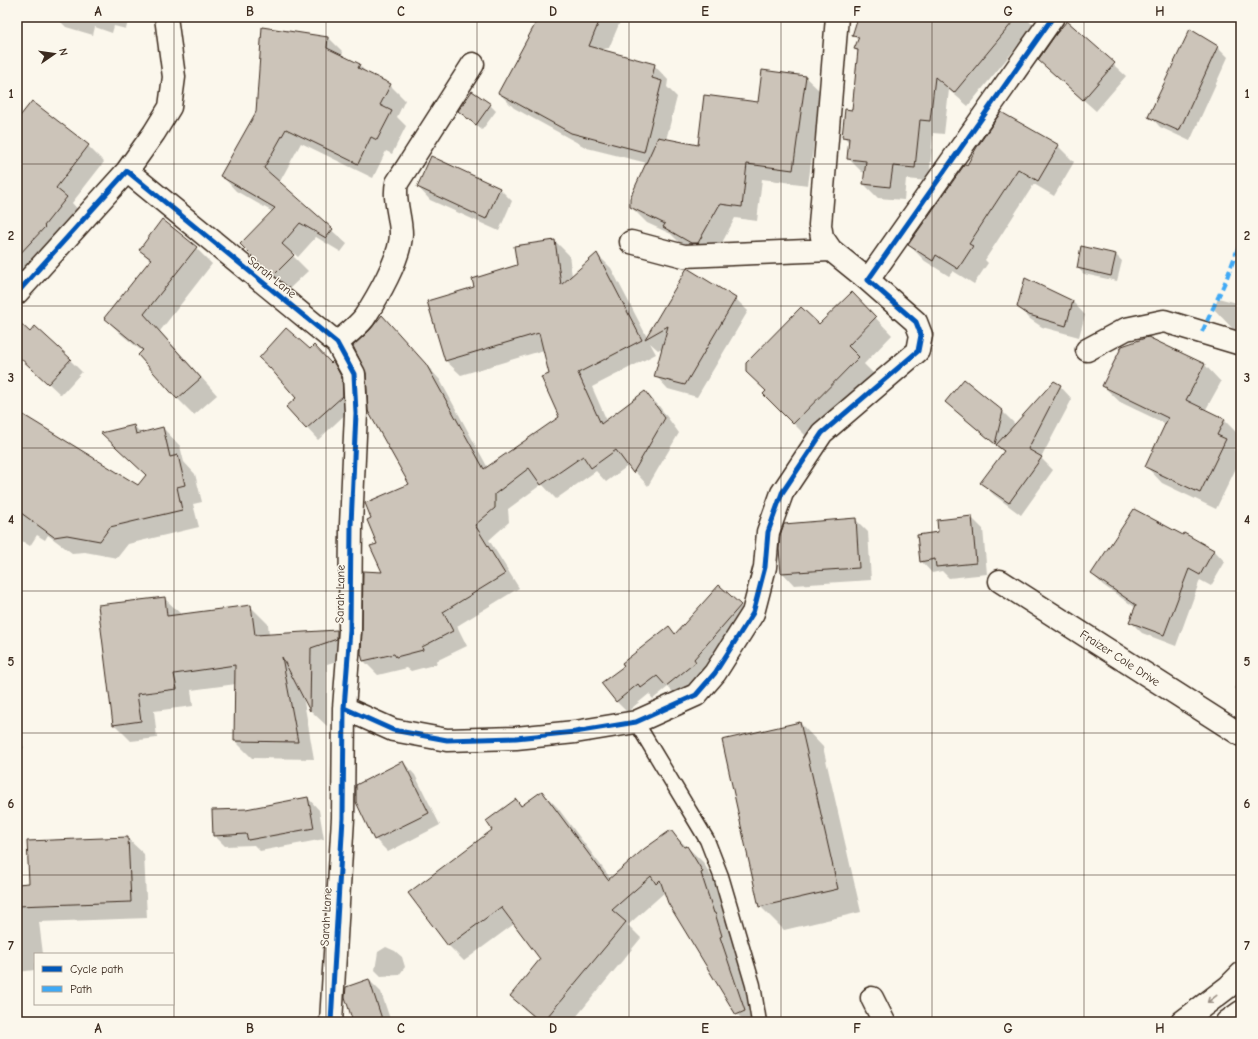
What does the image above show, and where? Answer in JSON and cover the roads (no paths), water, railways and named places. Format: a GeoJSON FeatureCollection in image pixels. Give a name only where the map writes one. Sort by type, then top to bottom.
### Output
{"type":"FeatureCollection","features":[{"type":"Feature","properties":{"kind":"street"},"geometry":{"type":"LineString","coordinates":[[17,293],[127,171],[154,133],[170,107],[174,76],[166,17]]}},
{"type":"Feature","properties":{"kind":"street"},"geometry":{"type":"LineString","coordinates":[[344,708],[393,730],[447,740],[516,738],[575,732],[636,722],[696,695],[715,673],[753,613],[765,567],[768,532],[782,493],[822,433],[918,351],[921,334],[916,322],[831,250],[822,237],[820,225],[836,17]]}},
{"type":"Feature","properties":{"kind":"street"},"geometry":{"type":"LineString","coordinates":[[868,280],[1053,17]]}},
{"type":"Feature","properties":{"kind":"street"},"geometry":{"type":"LineString","coordinates":[[337,343],[363,319],[396,260],[401,243],[401,226],[395,190],[397,183],[473,64]]}},
{"type":"Feature","properties":{"kind":"street","name":"Sarah Lane"},"geometry":{"type":"LineString","coordinates":[[127,171],[337,343],[354,374],[356,413],[351,524],[350,630],[344,708],[343,818],[331,1022]]}},
{"type":"Feature","properties":{"kind":"street"},"geometry":{"type":"LineString","coordinates":[[631,242],[684,256],[831,250]]}},
{"type":"Feature","properties":{"kind":"street"},"geometry":{"type":"LineString","coordinates":[[1087,350],[1126,329],[1164,322],[1241,344]]}},
{"type":"Feature","properties":{"kind":"street","name":"Fraizer Cole Drive"},"geometry":{"type":"LineString","coordinates":[[1000,581],[1241,735]]}},
{"type":"Feature","properties":{"kind":"street"},"geometry":{"type":"LineString","coordinates":[[1182,1022],[1228,987],[1241,974]]}},
{"type":"Feature","properties":{"kind":"street"},"geometry":{"type":"LineString","coordinates":[[872,998],[884,1022]]}},
{"type":"Feature","properties":{"kind":"street"},"geometry":{"type":"LineString","coordinates":[[1227,1022],[1241,1012]]}},
{"type":"Feature","properties":{"kind":"lane"},"geometry":{"type":"LineString","coordinates":[[636,722],[707,840],[721,876],[753,985],[759,1022]]}}]}
